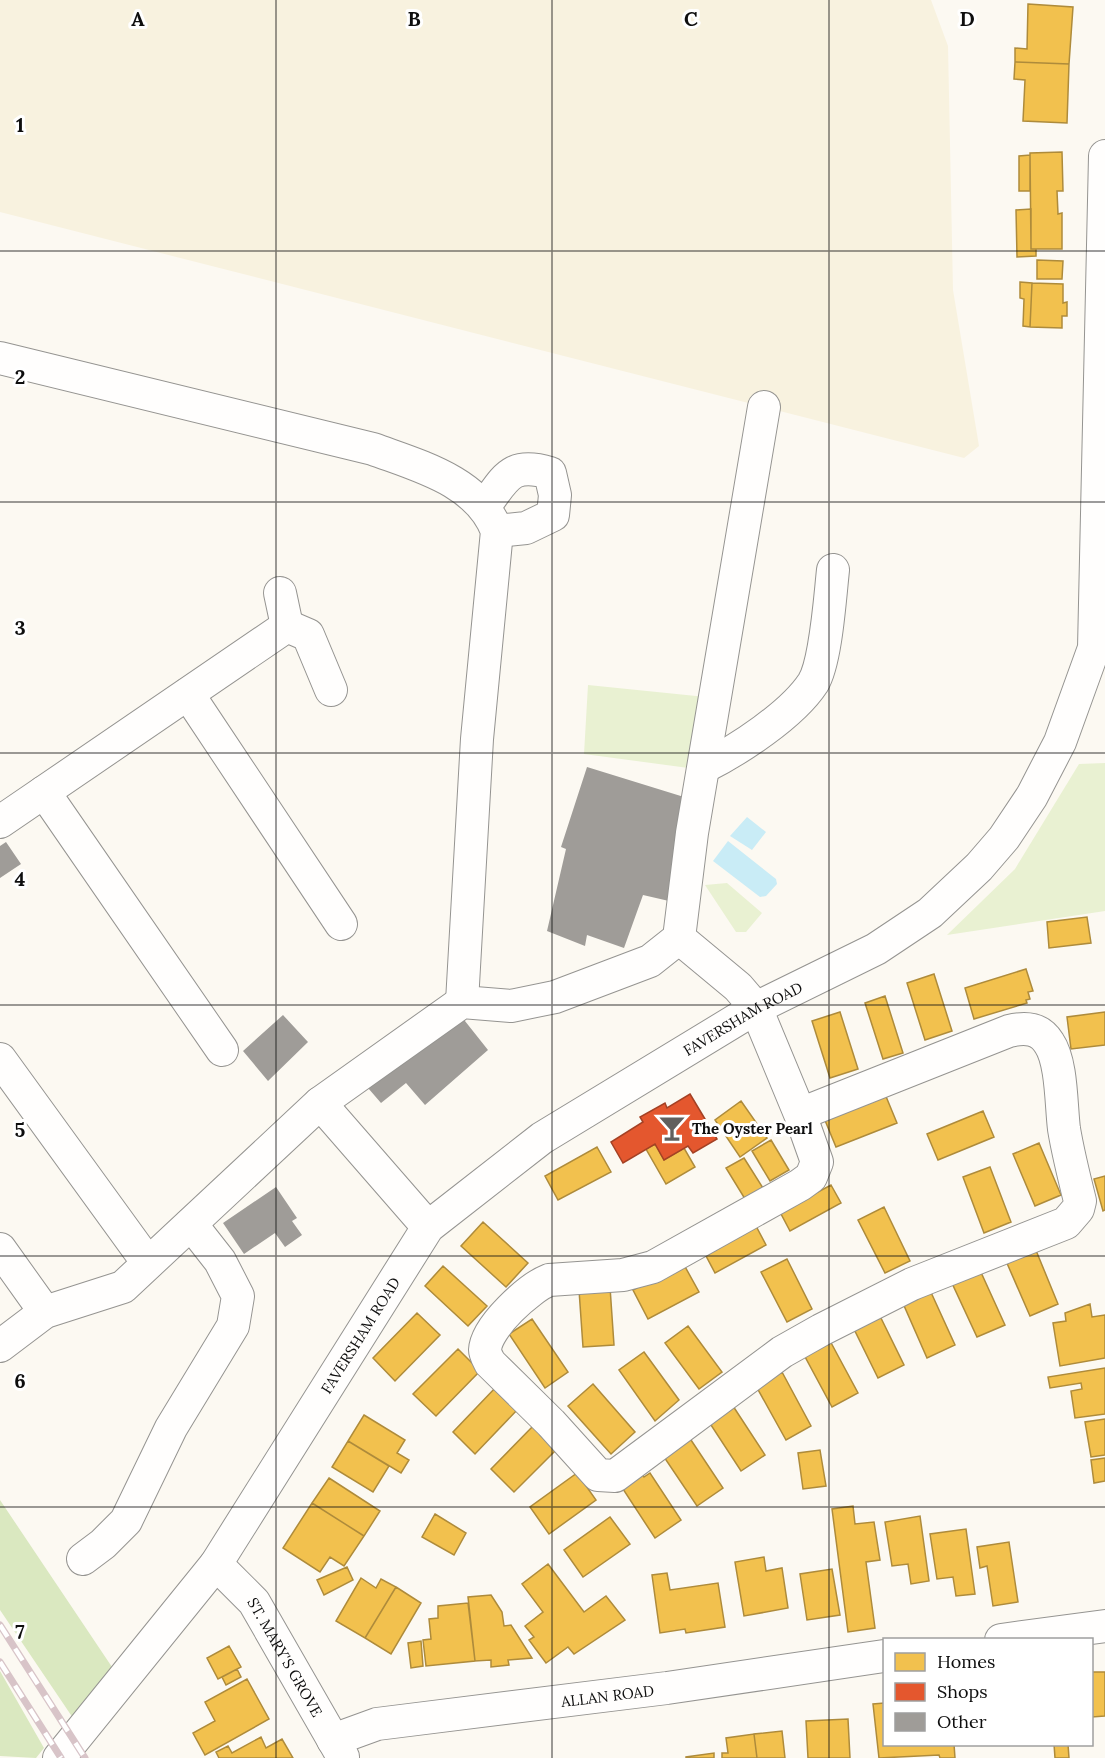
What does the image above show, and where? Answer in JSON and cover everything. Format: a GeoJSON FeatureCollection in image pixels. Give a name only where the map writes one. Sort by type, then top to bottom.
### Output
{"type":"FeatureCollection","features":[{"type":"Feature","properties":{"kind":"street","name":"FAVERSHAM ROAD"},"geometry":{"type":"LineString","coordinates":[[59,1758],[216,1564],[428,1227],[542,1138],[756,1008],[876,949],[930,913],[979,867],[1005,838],[1032,796],[1060,742],[1094,648],[1105,156]]}},
{"type":"Feature","properties":{"kind":"street"},"geometry":{"type":"LineString","coordinates":[[0,358],[373,449],[421,467],[466,489],[490,519],[462,1002]]}},
{"type":"Feature","properties":{"kind":"street"},"geometry":{"type":"LineString","coordinates":[[0,1346],[45,1312],[123,1287],[320,1103],[462,1002],[511,1006],[555,997],[650,961],[679,938],[704,767],[764,407]]}},
{"type":"Feature","properties":{"kind":"street"},"geometry":{"type":"LineString","coordinates":[[704,767],[738,750],[793,704],[813,682],[822,652],[833,570]]}},
{"type":"Feature","properties":{"kind":"street"},"geometry":{"type":"LineString","coordinates":[[280,593],[287,626]]}},
{"type":"Feature","properties":{"kind":"street"},"geometry":{"type":"LineString","coordinates":[[287,626],[308,635],[331,690]]}},
{"type":"Feature","properties":{"kind":"street"},"geometry":{"type":"LineString","coordinates":[[0,822],[287,626]]}},
{"type":"Feature","properties":{"kind":"street"},"geometry":{"type":"LineString","coordinates":[[188,694],[341,924]]}},
{"type":"Feature","properties":{"kind":"street"},"geometry":{"type":"LineString","coordinates":[[44,792],[222,1050]]}},
{"type":"Feature","properties":{"kind":"street"},"geometry":{"type":"LineString","coordinates":[[679,938],[738,987],[756,1008],[800,1114],[817,1162],[812,1177],[653,1267],[638,1273],[549,1280],[538,1284],[490,1331],[485,1352],[490,1363],[551,1423],[598,1475],[615,1476],[782,1352],[821,1330],[912,1284],[1066,1223],[1078,1209],[1080,1201],[1065,1131],[1056,1056],[1046,1038],[1035,1030],[1026,1028],[1009,1031],[800,1114]]}},
{"type":"Feature","properties":{"kind":"street"},"geometry":{"type":"LineString","coordinates":[[0,1059],[148,1263]]}},
{"type":"Feature","properties":{"kind":"street"},"geometry":{"type":"LineString","coordinates":[[320,1103],[428,1227]]}},
{"type":"Feature","properties":{"kind":"street"},"geometry":{"type":"LineString","coordinates":[[83,1558],[104,1544],[126,1521],[171,1428],[234,1326],[238,1296],[220,1261],[191,1224]]}},
{"type":"Feature","properties":{"kind":"street"},"geometry":{"type":"LineString","coordinates":[[0,1249],[45,1312]]}},
{"type":"Feature","properties":{"kind":"street","name":"ST. MARY'S GROVE"},"geometry":{"type":"LineString","coordinates":[[216,1564],[254,1602],[338,1749]]}},
{"type":"Feature","properties":{"kind":"street"},"geometry":{"type":"LineString","coordinates":[[1016,1638],[1105,1626]]}},
{"type":"Feature","properties":{"kind":"street","name":"ALLAN ROAD"},"geometry":{"type":"LineString","coordinates":[[338,1749],[377,1724],[667,1688],[883,1656]]}},
{"type":"Feature","properties":{"kind":"shaded area"},"geometry":{"type":"Polygon","coordinates":[[[0,0],[931,0],[948,46],[953,290],[979,446],[964,458],[0,212],[0,0]]]}},
{"type":"Feature","properties":{"kind":"green space"},"geometry":{"type":"Polygon","coordinates":[[[588,685],[706,697],[696,769],[584,754],[588,685]]]}},
{"type":"Feature","properties":{"kind":"green space"},"geometry":{"type":"Polygon","coordinates":[[[1105,763],[1105,911],[947,935],[1015,869],[1079,764],[1105,763]]]}},
{"type":"Feature","properties":{"kind":"green space"},"geometry":{"type":"Polygon","coordinates":[[[727,883],[762,913],[746,932],[736,932],[705,885],[727,883]]]}},
{"type":"Feature","properties":{"kind":"green space"},"geometry":{"type":"Polygon","coordinates":[[[0,1500],[112,1667],[73,1718],[0,1610],[0,1500]]]}},
{"type":"Feature","properties":{"kind":"green space"},"geometry":{"type":"Polygon","coordinates":[[[0,1671],[44,1748],[36,1758],[0,1756],[0,1671]]]}},
{"type":"Feature","properties":{"kind":"water"},"geometry":{"type":"Polygon","coordinates":[[[747,817],[766,832],[752,850],[730,836],[747,817]]]}},
{"type":"Feature","properties":{"kind":"water"},"geometry":{"type":"Polygon","coordinates":[[[728,841],[776,879],[777,884],[766,896],[760,897],[713,861],[728,841]]]}},
{"type":"Feature","properties":{"kind":"building: Homes"},"geometry":{"type":"Polygon","coordinates":[[[1028,4],[1073,7],[1069,64],[1015,62],[1015,48],[1027,49],[1028,4]]]}},
{"type":"Feature","properties":{"kind":"building: Homes"},"geometry":{"type":"Polygon","coordinates":[[[1015,62],[1069,64],[1067,123],[1023,121],[1025,80],[1014,79],[1015,62]]]}},
{"type":"Feature","properties":{"kind":"building: Homes"},"geometry":{"type":"Polygon","coordinates":[[[1062,152],[1063,191],[1057,191],[1058,214],[1062,213],[1062,249],[1031,249],[1030,153],[1062,152]]]}},
{"type":"Feature","properties":{"kind":"building: Homes"},"geometry":{"type":"Polygon","coordinates":[[[1030,155],[1030,191],[1019,191],[1019,156],[1030,155]]]}},
{"type":"Feature","properties":{"kind":"building: Homes"},"geometry":{"type":"Polygon","coordinates":[[[1031,209],[1031,249],[1036,249],[1036,256],[1017,257],[1016,210],[1031,209]]]}},
{"type":"Feature","properties":{"kind":"building: Homes"},"geometry":{"type":"Polygon","coordinates":[[[1037,260],[1063,261],[1062,279],[1037,279],[1037,260]]]}},
{"type":"Feature","properties":{"kind":"building: Homes"},"geometry":{"type":"Polygon","coordinates":[[[1020,282],[1032,283],[1030,327],[1023,326],[1024,299],[1020,298],[1020,282]]]}},
{"type":"Feature","properties":{"kind":"building: Homes"},"geometry":{"type":"Polygon","coordinates":[[[1032,283],[1063,284],[1063,303],[1067,302],[1067,316],[1062,316],[1062,328],[1030,327],[1032,283]]]}},
{"type":"Feature","properties":{"kind":"building: Homes"},"geometry":{"type":"Polygon","coordinates":[[[1087,917],[1091,943],[1049,948],[1047,922],[1087,917]]]}},
{"type":"Feature","properties":{"kind":"building: Homes"},"geometry":{"type":"Polygon","coordinates":[[[1026,969],[1033,991],[1028,992],[1030,999],[1026,1000],[1027,1003],[974,1019],[965,988],[1026,969]]]}},
{"type":"Feature","properties":{"kind":"building: Homes"},"geometry":{"type":"Polygon","coordinates":[[[934,974],[952,1031],[925,1040],[907,983],[934,974]]]}},
{"type":"Feature","properties":{"kind":"building: Homes"},"geometry":{"type":"Polygon","coordinates":[[[885,996],[903,1053],[883,1059],[865,1003],[885,996]]]}},
{"type":"Feature","properties":{"kind":"building: Homes"},"geometry":{"type":"Polygon","coordinates":[[[840,1012],[858,1069],[830,1078],[812,1021],[840,1012]]]}},
{"type":"Feature","properties":{"kind":"building: Homes"},"geometry":{"type":"Polygon","coordinates":[[[1105,1012],[1105,1045],[1071,1049],[1067,1017],[1105,1012]]]}},
{"type":"Feature","properties":{"kind":"building: Homes"},"geometry":{"type":"Polygon","coordinates":[[[885,1094],[897,1123],[836,1147],[824,1118],[885,1094]]]}},
{"type":"Feature","properties":{"kind":"building: Homes"},"geometry":{"type":"Polygon","coordinates":[[[741,1101],[767,1138],[740,1157],[715,1120],[741,1101]]]}},
{"type":"Feature","properties":{"kind":"building: Homes"},"geometry":{"type":"Polygon","coordinates":[[[983,1111],[994,1137],[938,1160],[927,1134],[983,1111]]]}},
{"type":"Feature","properties":{"kind":"building: Homes"},"geometry":{"type":"Polygon","coordinates":[[[771,1140],[789,1170],[770,1181],[752,1151],[771,1140]]]}},
{"type":"Feature","properties":{"kind":"building: Homes"},"geometry":{"type":"Polygon","coordinates":[[[1039,1143],[1061,1195],[1035,1206],[1013,1154],[1039,1143]]]}},
{"type":"Feature","properties":{"kind":"building: Homes"},"geometry":{"type":"Polygon","coordinates":[[[655,1144],[664,1160],[684,1148],[695,1167],[666,1184],[646,1149],[655,1144]]]}},
{"type":"Feature","properties":{"kind":"building: Homes"},"geometry":{"type":"Polygon","coordinates":[[[597,1147],[611,1172],[558,1200],[545,1176],[597,1147]]]}},
{"type":"Feature","properties":{"kind":"building: Homes"},"geometry":{"type":"Polygon","coordinates":[[[744,1158],[763,1188],[745,1199],[726,1168],[744,1158]]]}},
{"type":"Feature","properties":{"kind":"building: Homes"},"geometry":{"type":"Polygon","coordinates":[[[990,1167],[1011,1222],[984,1233],[963,1177],[990,1167]]]}},
{"type":"Feature","properties":{"kind":"building: Homes"},"geometry":{"type":"Polygon","coordinates":[[[1105,1176],[1105,1210],[1103,1211],[1094,1179],[1105,1176]]]}},
{"type":"Feature","properties":{"kind":"building: Homes"},"geometry":{"type":"Polygon","coordinates":[[[831,1185],[841,1203],[790,1231],[780,1212],[831,1185]]]}},
{"type":"Feature","properties":{"kind":"building: Homes"},"geometry":{"type":"Polygon","coordinates":[[[884,1207],[910,1261],[885,1273],[858,1220],[884,1207]]]}},
{"type":"Feature","properties":{"kind":"building: Homes"},"geometry":{"type":"Polygon","coordinates":[[[483,1222],[528,1263],[506,1287],[461,1246],[483,1222]]]}},
{"type":"Feature","properties":{"kind":"building: Homes"},"geometry":{"type":"Polygon","coordinates":[[[756,1226],[766,1245],[715,1273],[705,1254],[756,1226]]]}},
{"type":"Feature","properties":{"kind":"building: Homes"},"geometry":{"type":"Polygon","coordinates":[[[1035,1248],[1058,1304],[1030,1316],[1006,1261],[1035,1248]]]}},
{"type":"Feature","properties":{"kind":"building: Homes"},"geometry":{"type":"Polygon","coordinates":[[[787,1259],[812,1309],[787,1322],[761,1272],[787,1259]]]}},
{"type":"Feature","properties":{"kind":"building: Homes"},"geometry":{"type":"Polygon","coordinates":[[[683,1263],[699,1292],[648,1319],[633,1290],[683,1263]]]}},
{"type":"Feature","properties":{"kind":"building: Homes"},"geometry":{"type":"Polygon","coordinates":[[[443,1266],[487,1306],[468,1326],[425,1286],[443,1266]]]}},
{"type":"Feature","properties":{"kind":"building: Homes"},"geometry":{"type":"Polygon","coordinates":[[[979,1268],[1005,1325],[977,1337],[951,1281],[979,1268]]]}},
{"type":"Feature","properties":{"kind":"building: Homes"},"geometry":{"type":"Polygon","coordinates":[[[610,1287],[614,1345],[583,1347],[579,1290],[610,1287]]]}},
{"type":"Feature","properties":{"kind":"building: Homes"},"geometry":{"type":"Polygon","coordinates":[[[929,1288],[955,1345],[927,1358],[902,1301],[929,1288]]]}},
{"type":"Feature","properties":{"kind":"building: Homes"},"geometry":{"type":"Polygon","coordinates":[[[1090,1304],[1092,1317],[1105,1315],[1105,1358],[1060,1366],[1053,1323],[1066,1321],[1065,1313],[1090,1304]]]}},
{"type":"Feature","properties":{"kind":"building: Homes"},"geometry":{"type":"Polygon","coordinates":[[[878,1312],[904,1365],[878,1378],[852,1325],[878,1312]]]}},
{"type":"Feature","properties":{"kind":"building: Homes"},"geometry":{"type":"Polygon","coordinates":[[[417,1313],[440,1335],[395,1381],[373,1358],[417,1313]]]}},
{"type":"Feature","properties":{"kind":"building: Homes"},"geometry":{"type":"Polygon","coordinates":[[[532,1319],[568,1372],[545,1388],[509,1334],[532,1319]]]}},
{"type":"Feature","properties":{"kind":"building: Homes"},"geometry":{"type":"Polygon","coordinates":[[[688,1326],[722,1372],[699,1389],[665,1343],[688,1326]]]}},
{"type":"Feature","properties":{"kind":"building: Homes"},"geometry":{"type":"Polygon","coordinates":[[[829,1339],[858,1393],[832,1407],[803,1353],[829,1339]]]}},
{"type":"Feature","properties":{"kind":"building: Homes"},"geometry":{"type":"Polygon","coordinates":[[[458,1349],[480,1371],[436,1416],[413,1394],[458,1349]]]}},
{"type":"Feature","properties":{"kind":"building: Homes"},"geometry":{"type":"Polygon","coordinates":[[[644,1352],[679,1400],[655,1421],[619,1370],[644,1352]]]}},
{"type":"Feature","properties":{"kind":"building: Homes"},"geometry":{"type":"Polygon","coordinates":[[[1105,1368],[1105,1414],[1075,1418],[1071,1391],[1082,1389],[1081,1383],[1050,1388],[1048,1377],[1105,1368]]]}},
{"type":"Feature","properties":{"kind":"building: Homes"},"geometry":{"type":"Polygon","coordinates":[[[782,1372],[811,1426],[786,1440],[756,1386],[782,1372]]]}},
{"type":"Feature","properties":{"kind":"building: Homes"},"geometry":{"type":"Polygon","coordinates":[[[593,1384],[635,1432],[611,1454],[568,1406],[593,1384]]]}},
{"type":"Feature","properties":{"kind":"building: Homes"},"geometry":{"type":"Polygon","coordinates":[[[496,1387],[518,1409],[475,1454],[453,1432],[496,1387]]]}},
{"type":"Feature","properties":{"kind":"building: Homes"},"geometry":{"type":"Polygon","coordinates":[[[733,1406],[765,1455],[741,1471],[709,1422],[733,1406]]]}},
{"type":"Feature","properties":{"kind":"building: Homes"},"geometry":{"type":"Polygon","coordinates":[[[364,1415],[405,1440],[397,1453],[409,1460],[401,1473],[348,1441],[364,1415]]]}},
{"type":"Feature","properties":{"kind":"building: Homes"},"geometry":{"type":"Polygon","coordinates":[[[1105,1419],[1105,1455],[1091,1457],[1085,1422],[1105,1419]]]}},
{"type":"Feature","properties":{"kind":"building: Homes"},"geometry":{"type":"Polygon","coordinates":[[[534,1425],[558,1448],[514,1492],[491,1469],[534,1425]]]}},
{"type":"Feature","properties":{"kind":"building: Homes"},"geometry":{"type":"Polygon","coordinates":[[[689,1437],[723,1488],[697,1506],[662,1454],[689,1437]]]}},
{"type":"Feature","properties":{"kind":"building: Homes"},"geometry":{"type":"Polygon","coordinates":[[[348,1441],[389,1466],[373,1492],[332,1467],[348,1441]]]}},
{"type":"Feature","properties":{"kind":"building: Homes"},"geometry":{"type":"Polygon","coordinates":[[[820,1450],[826,1486],[803,1489],[798,1453],[820,1450]]]}},
{"type":"Feature","properties":{"kind":"building: Homes"},"geometry":{"type":"Polygon","coordinates":[[[1105,1458],[1105,1481],[1094,1483],[1091,1460],[1105,1458]]]}},
{"type":"Feature","properties":{"kind":"building: Homes"},"geometry":{"type":"Polygon","coordinates":[[[641,1472],[644,1477],[650,1473],[681,1520],[655,1538],[621,1486],[641,1472]]]}},
{"type":"Feature","properties":{"kind":"building: Homes"},"geometry":{"type":"Polygon","coordinates":[[[577,1473],[596,1500],[549,1534],[530,1507],[577,1473]]]}},
{"type":"Feature","properties":{"kind":"building: Homes"},"geometry":{"type":"Polygon","coordinates":[[[329,1478],[380,1511],[364,1536],[312,1503],[329,1478]]]}},
{"type":"Feature","properties":{"kind":"building: Homes"},"geometry":{"type":"Polygon","coordinates":[[[312,1503],[364,1536],[344,1566],[330,1557],[320,1572],[283,1548],[312,1503]]]}},
{"type":"Feature","properties":{"kind":"building: Homes"},"geometry":{"type":"Polygon","coordinates":[[[853,1506],[855,1524],[874,1522],[880,1560],[866,1562],[875,1628],[848,1632],[832,1509],[853,1506]]]}},
{"type":"Feature","properties":{"kind":"building: Homes"},"geometry":{"type":"Polygon","coordinates":[[[435,1514],[466,1533],[454,1555],[422,1537],[435,1514]]]}},
{"type":"Feature","properties":{"kind":"building: Homes"},"geometry":{"type":"Polygon","coordinates":[[[920,1516],[929,1581],[911,1584],[908,1564],[892,1566],[885,1522],[920,1516]]]}},
{"type":"Feature","properties":{"kind":"building: Homes"},"geometry":{"type":"Polygon","coordinates":[[[610,1517],[630,1544],[583,1577],[564,1550],[610,1517]]]}},
{"type":"Feature","properties":{"kind":"building: Homes"},"geometry":{"type":"Polygon","coordinates":[[[966,1529],[975,1594],[956,1596],[953,1577],[937,1579],[930,1534],[966,1529]]]}},
{"type":"Feature","properties":{"kind":"building: Homes"},"geometry":{"type":"Polygon","coordinates":[[[1009,1542],[1018,1602],[993,1606],[987,1566],[980,1568],[977,1547],[1009,1542]]]}},
{"type":"Feature","properties":{"kind":"building: Homes"},"geometry":{"type":"Polygon","coordinates":[[[764,1557],[766,1571],[782,1568],[788,1608],[744,1616],[735,1562],[764,1557]]]}},
{"type":"Feature","properties":{"kind":"building: Homes"},"geometry":{"type":"Polygon","coordinates":[[[548,1564],[584,1612],[606,1596],[625,1620],[574,1654],[568,1647],[546,1663],[529,1640],[534,1637],[525,1626],[543,1612],[522,1584],[548,1564]]]}},
{"type":"Feature","properties":{"kind":"building: Homes"},"geometry":{"type":"Polygon","coordinates":[[[347,1567],[353,1580],[324,1595],[317,1580],[347,1567]]]}},
{"type":"Feature","properties":{"kind":"building: Homes"},"geometry":{"type":"Polygon","coordinates":[[[832,1569],[840,1615],[807,1620],[800,1574],[832,1569]]]}},
{"type":"Feature","properties":{"kind":"building: Homes"},"geometry":{"type":"Polygon","coordinates":[[[667,1573],[670,1590],[718,1583],[725,1627],[686,1633],[685,1629],[660,1633],[652,1575],[667,1573]]]}},
{"type":"Feature","properties":{"kind":"building: Homes"},"geometry":{"type":"Polygon","coordinates":[[[361,1578],[376,1588],[381,1579],[396,1587],[365,1638],[336,1621],[361,1578]]]}},
{"type":"Feature","properties":{"kind":"building: Homes"},"geometry":{"type":"Polygon","coordinates":[[[396,1587],[421,1603],[391,1654],[365,1638],[396,1587]]]}},
{"type":"Feature","properties":{"kind":"building: Homes"},"geometry":{"type":"Polygon","coordinates":[[[491,1595],[502,1612],[504,1626],[511,1625],[532,1658],[508,1660],[509,1665],[491,1667],[491,1660],[475,1661],[468,1597],[491,1595]]]}},
{"type":"Feature","properties":{"kind":"building: Homes"},"geometry":{"type":"Polygon","coordinates":[[[468,1603],[475,1661],[426,1666],[423,1640],[431,1639],[429,1619],[438,1618],[438,1606],[468,1603]]]}},
{"type":"Feature","properties":{"kind":"building: Homes"},"geometry":{"type":"Polygon","coordinates":[[[421,1641],[423,1666],[411,1668],[408,1643],[421,1641]]]}},
{"type":"Feature","properties":{"kind":"building: Homes"},"geometry":{"type":"Polygon","coordinates":[[[229,1646],[241,1667],[218,1679],[207,1658],[229,1646]]]}},
{"type":"Feature","properties":{"kind":"building: Homes"},"geometry":{"type":"Polygon","coordinates":[[[237,1669],[241,1677],[226,1685],[222,1677],[237,1669]]]}},
{"type":"Feature","properties":{"kind":"building: Homes"},"geometry":{"type":"Polygon","coordinates":[[[1093,1672],[1105,1672],[1105,1716],[1093,1717],[1093,1672]]]}},
{"type":"Feature","properties":{"kind":"building: Homes"},"geometry":{"type":"Polygon","coordinates":[[[247,1679],[269,1719],[205,1755],[193,1733],[215,1721],[205,1702],[247,1679]]]}},
{"type":"Feature","properties":{"kind":"building: Homes"},"geometry":{"type":"Polygon","coordinates":[[[883,1703],[883,1746],[954,1746],[955,1758],[940,1758],[939,1755],[879,1758],[873,1704],[883,1703]]]}},
{"type":"Feature","properties":{"kind":"building: Homes"},"geometry":{"type":"Polygon","coordinates":[[[848,1719],[850,1758],[808,1758],[806,1721],[848,1719]]]}},
{"type":"Feature","properties":{"kind":"building: Homes"},"geometry":{"type":"Polygon","coordinates":[[[782,1731],[785,1758],[757,1758],[754,1734],[782,1731]]]}},
{"type":"Feature","properties":{"kind":"building: Homes"},"geometry":{"type":"Polygon","coordinates":[[[754,1734],[757,1758],[722,1758],[722,1753],[728,1753],[726,1738],[754,1734]]]}},
{"type":"Feature","properties":{"kind":"building: Homes"},"geometry":{"type":"Polygon","coordinates":[[[261,1737],[266,1748],[282,1739],[293,1758],[219,1758],[216,1752],[228,1746],[232,1753],[261,1737]]]}},
{"type":"Feature","properties":{"kind":"building: Homes"},"geometry":{"type":"Polygon","coordinates":[[[1054,1746],[1068,1746],[1069,1758],[1055,1758],[1054,1746]]]}},
{"type":"Feature","properties":{"kind":"building: Homes"},"geometry":{"type":"Polygon","coordinates":[[[714,1753],[714,1758],[686,1758],[686,1757],[714,1753]]]}},
{"type":"Feature","properties":{"kind":"building: Shops","name":"The Oyster Pearl"},"geometry":{"type":"Polygon","coordinates":[[[690,1094],[717,1139],[693,1153],[688,1146],[664,1160],[655,1144],[623,1163],[611,1142],[643,1122],[640,1117],[665,1103],[667,1108],[690,1094]]]}},
{"type":"Feature","properties":{"kind":"building: Other"},"geometry":{"type":"Polygon","coordinates":[[[587,767],[684,797],[669,901],[643,895],[624,948],[587,935],[585,946],[547,931],[566,849],[561,847],[587,767]]]}},
{"type":"Feature","properties":{"kind":"building: Other"},"geometry":{"type":"Polygon","coordinates":[[[6,842],[21,864],[0,878],[0,846],[6,842]]]}},
{"type":"Feature","properties":{"kind":"building: Other"},"geometry":{"type":"Polygon","coordinates":[[[283,1015],[308,1042],[268,1081],[243,1051],[283,1015]]]}},
{"type":"Feature","properties":{"kind":"building: Other"},"geometry":{"type":"Polygon","coordinates":[[[461,1016],[488,1050],[425,1105],[406,1083],[381,1103],[362,1081],[461,1016]]]}},
{"type":"Feature","properties":{"kind":"building: Other"},"geometry":{"type":"Polygon","coordinates":[[[276,1187],[297,1218],[292,1221],[302,1235],[285,1247],[275,1233],[244,1254],[223,1223],[276,1187]]]}},
{"type":"Feature","properties":{"kind":"railway"},"geometry":{"type":"LineString","coordinates":[[0,1625],[85,1758]]}},
{"type":"Feature","properties":{"kind":"railway"},"geometry":{"type":"LineString","coordinates":[[0,1662],[61,1758]]}},
{"type":"Feature","properties":{"kind":"place","name":"The Oyster Pearl"},"geometry":{"type":"Point","coordinates":[672,1128]}}]}
